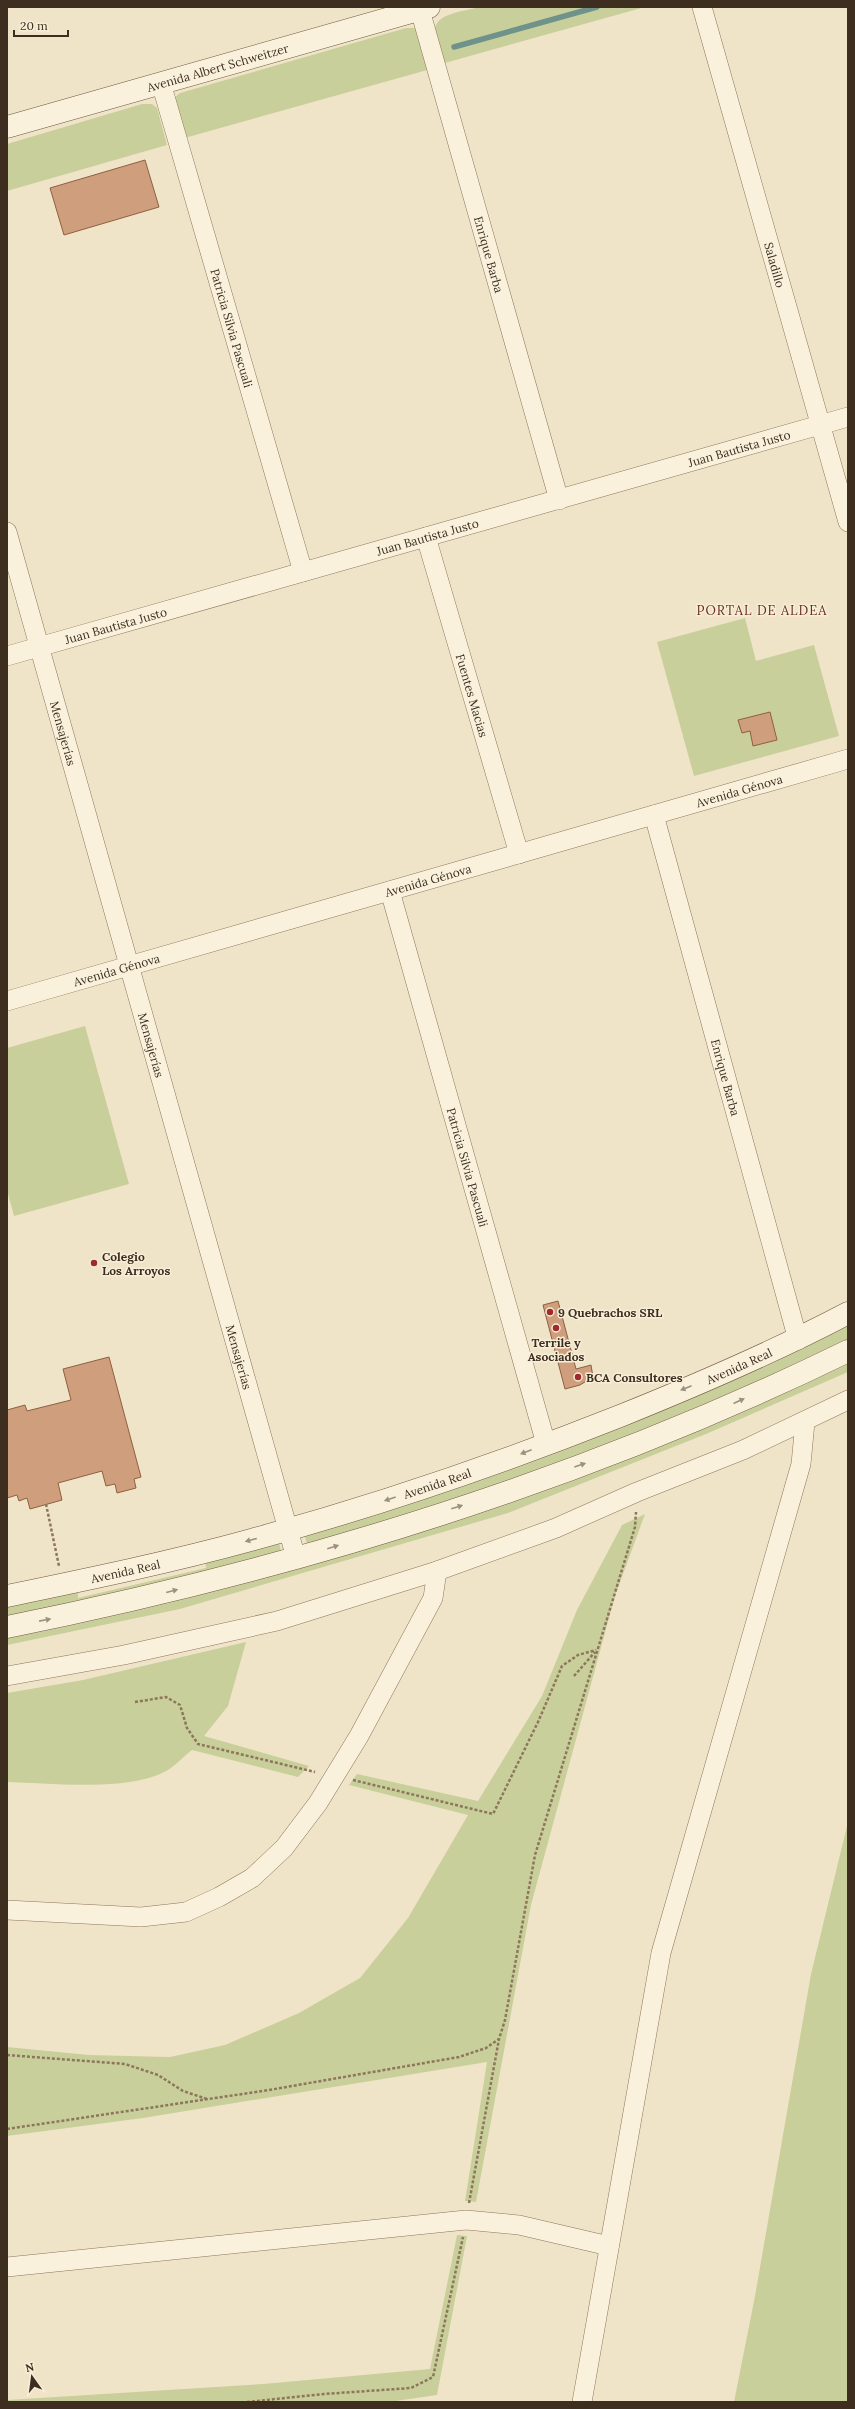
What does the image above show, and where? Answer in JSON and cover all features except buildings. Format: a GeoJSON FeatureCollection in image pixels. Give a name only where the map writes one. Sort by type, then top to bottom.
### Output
{"type":"FeatureCollection","features":[{"type":"Feature","properties":{"kind":"main road","name":"Avenida Albert Schweitzer"},"geometry":{"type":"LineString","coordinates":[[7,127],[425,8]]}},
{"type":"Feature","properties":{"kind":"main road","name":"Avenida Real"},"geometry":{"type":"LineString","coordinates":[[7,1596],[251,1540],[378,1503],[546,1444],[654,1402],[798,1340],[848,1313]]}},
{"type":"Feature","properties":{"kind":"main road"},"geometry":{"type":"LineString","coordinates":[[7,1627],[122,1604],[296,1558],[430,1516],[618,1452],[714,1413],[848,1351]]}},
{"type":"Feature","properties":{"kind":"street","name":"Saladillo"},"geometry":{"type":"LineString","coordinates":[[702,7],[848,522]]}},
{"type":"Feature","properties":{"kind":"street","name":"Enrique Barba"},"geometry":{"type":"LineString","coordinates":[[425,8],[560,500]]}},
{"type":"Feature","properties":{"kind":"street","name":"Patricia Silvia Pascuali"},"geometry":{"type":"LineString","coordinates":[[161,84],[303,572]]}},
{"type":"Feature","properties":{"kind":"street","name":"Juan Bautista Justo"},"geometry":{"type":"LineString","coordinates":[[7,656],[848,418]]}},
{"type":"Feature","properties":{"kind":"street","name":"Mensajerías"},"geometry":{"type":"LineString","coordinates":[[7,532],[296,1558]]}},
{"type":"Feature","properties":{"kind":"street","name":"Fuentes Macias"},"geometry":{"type":"LineString","coordinates":[[426,537],[519,854]]}},
{"type":"Feature","properties":{"kind":"street","name":"Avenida Génova"},"geometry":{"type":"LineString","coordinates":[[7,1001],[848,759]]}},
{"type":"Feature","properties":{"kind":"street","name":"Enrique Barba"},"geometry":{"type":"LineString","coordinates":[[654,815],[798,1340]]}},
{"type":"Feature","properties":{"kind":"street","name":"Patricia Silvia Pascuali"},"geometry":{"type":"LineString","coordinates":[[390,890],[546,1444]]}},
{"type":"Feature","properties":{"kind":"street"},"geometry":{"type":"LineString","coordinates":[[7,1676],[124,1655],[277,1621],[437,1571],[556,1528],[637,1492],[743,1450],[805,1422],[848,1400]]}},
{"type":"Feature","properties":{"kind":"street"},"geometry":{"type":"LineString","coordinates":[[582,2402],[661,1953],[801,1464],[805,1422]]}},
{"type":"Feature","properties":{"kind":"street"},"geometry":{"type":"LineString","coordinates":[[7,1910],[140,1917],[186,1912],[219,1897],[252,1878],[284,1848],[318,1803],[335,1776],[359,1736],[433,1598],[437,1571]]}},
{"type":"Feature","properties":{"kind":"street"},"geometry":{"type":"LineString","coordinates":[[7,2267],[466,2220],[519,2225],[609,2246]]}},
{"type":"Feature","properties":{"kind":"path"},"geometry":{"type":"LineString","coordinates":[[247,2402],[324,2394],[411,2388],[433,2377],[466,2220],[535,1855],[558,1784],[596,1650],[635,1527],[637,1492]]}},
{"type":"Feature","properties":{"kind":"path"},"geometry":{"type":"LineString","coordinates":[[46,1504],[64,1584]]}},
{"type":"Feature","properties":{"kind":"path"},"geometry":{"type":"LineString","coordinates":[[574,1676],[596,1650]]}},
{"type":"Feature","properties":{"kind":"path"},"geometry":{"type":"LineString","coordinates":[[135,1702],[166,1697],[180,1705],[186,1728],[198,1744],[298,1770],[335,1776],[493,1814],[538,1722],[562,1666],[578,1655],[596,1650]]}},
{"type":"Feature","properties":{"kind":"path"},"geometry":{"type":"LineString","coordinates":[[7,2129],[208,2099],[458,2057],[486,2048],[499,2039]]}},
{"type":"Feature","properties":{"kind":"path"},"geometry":{"type":"LineString","coordinates":[[7,2055],[125,2064],[158,2075],[183,2091],[208,2099]]}},
{"type":"Feature","properties":{"kind":"green space"},"geometry":{"type":"Polygon","coordinates":[[[479,7],[645,7],[445,63],[436,38],[436,24],[445,16],[479,7]]]}},
{"type":"Feature","properties":{"kind":"green space"},"geometry":{"type":"Polygon","coordinates":[[[406,28],[416,28],[431,69],[181,139],[174,98],[180,93],[406,28]]]}},
{"type":"Feature","properties":{"kind":"green space"},"geometry":{"type":"Polygon","coordinates":[[[142,104],[152,104],[157,108],[167,145],[7,191],[7,144],[142,104]]]}},
{"type":"Feature","properties":{"kind":"green space"},"geometry":{"type":"Polygon","coordinates":[[[745,618],[756,661],[814,645],[839,736],[694,776],[657,642],[745,618]]]}},
{"type":"Feature","properties":{"kind":"green space"},"geometry":{"type":"Polygon","coordinates":[[[85,1026],[129,1184],[14,1216],[7,1190],[7,1048],[85,1026]]]}},
{"type":"Feature","properties":{"kind":"green space"},"geometry":{"type":"Polygon","coordinates":[[[848,1323],[848,1345],[573,1464],[307,1545],[305,1536],[848,1323]]]}},
{"type":"Feature","properties":{"kind":"green space"},"geometry":{"type":"Polygon","coordinates":[[[848,1351],[848,1372],[706,1434],[508,1513],[180,1609],[7,1645],[7,1627],[430,1516],[848,1351]]]}},
{"type":"Feature","properties":{"kind":"green space"},"geometry":{"type":"Polygon","coordinates":[[[645,1514],[615,1596],[531,1905],[476,2202],[465,2201],[487,2062],[143,2118],[7,2136],[7,2047],[89,2055],[170,2057],[225,2045],[299,2013],[360,1978],[408,1918],[468,1815],[349,1785],[357,1774],[478,1801],[542,1696],[577,1610],[622,1525],[645,1514]]]}},
{"type":"Feature","properties":{"kind":"green space"},"geometry":{"type":"Polygon","coordinates":[[[279,1542],[281,1551],[278,1555],[7,1620],[7,1602],[78,1588],[78,1598],[206,1568],[205,1558],[279,1542]]]}},
{"type":"Feature","properties":{"kind":"green space"},"geometry":{"type":"Polygon","coordinates":[[[246,1642],[228,1706],[204,1736],[309,1766],[298,1777],[192,1750],[171,1768],[156,1776],[137,1781],[92,1785],[7,1782],[7,1693],[83,1680],[246,1642]]]}},
{"type":"Feature","properties":{"kind":"green space"},"geometry":{"type":"Polygon","coordinates":[[[848,1822],[848,2402],[734,2402],[755,2296],[811,1974],[848,1822]]]}},
{"type":"Feature","properties":{"kind":"green space"},"geometry":{"type":"Polygon","coordinates":[[[457,2235],[467,2236],[437,2395],[389,2402],[7,2402],[7,2400],[263,2384],[430,2369],[457,2235]]]}},
{"type":"Feature","properties":{"kind":"waterway"},"geometry":{"type":"LineString","coordinates":[[454,47],[597,7]]}},
{"type":"Feature","properties":{"kind":"place","name":"Colegio Los Arroyos"},"geometry":{"type":"Point","coordinates":[94,1263]}},
{"type":"Feature","properties":{"kind":"place","name":"9 Quebrachos SRL"},"geometry":{"type":"Point","coordinates":[550,1312]}},
{"type":"Feature","properties":{"kind":"place","name":"Terrile y Asociados"},"geometry":{"type":"Point","coordinates":[556,1328]}},
{"type":"Feature","properties":{"kind":"place","name":"BCA Consultores"},"geometry":{"type":"Point","coordinates":[578,1377]}},
{"type":"Feature","properties":{"kind":"district","name":"PORTAL DE ALDEA"},"geometry":{"type":"Point","coordinates":[762,610]}}]}
